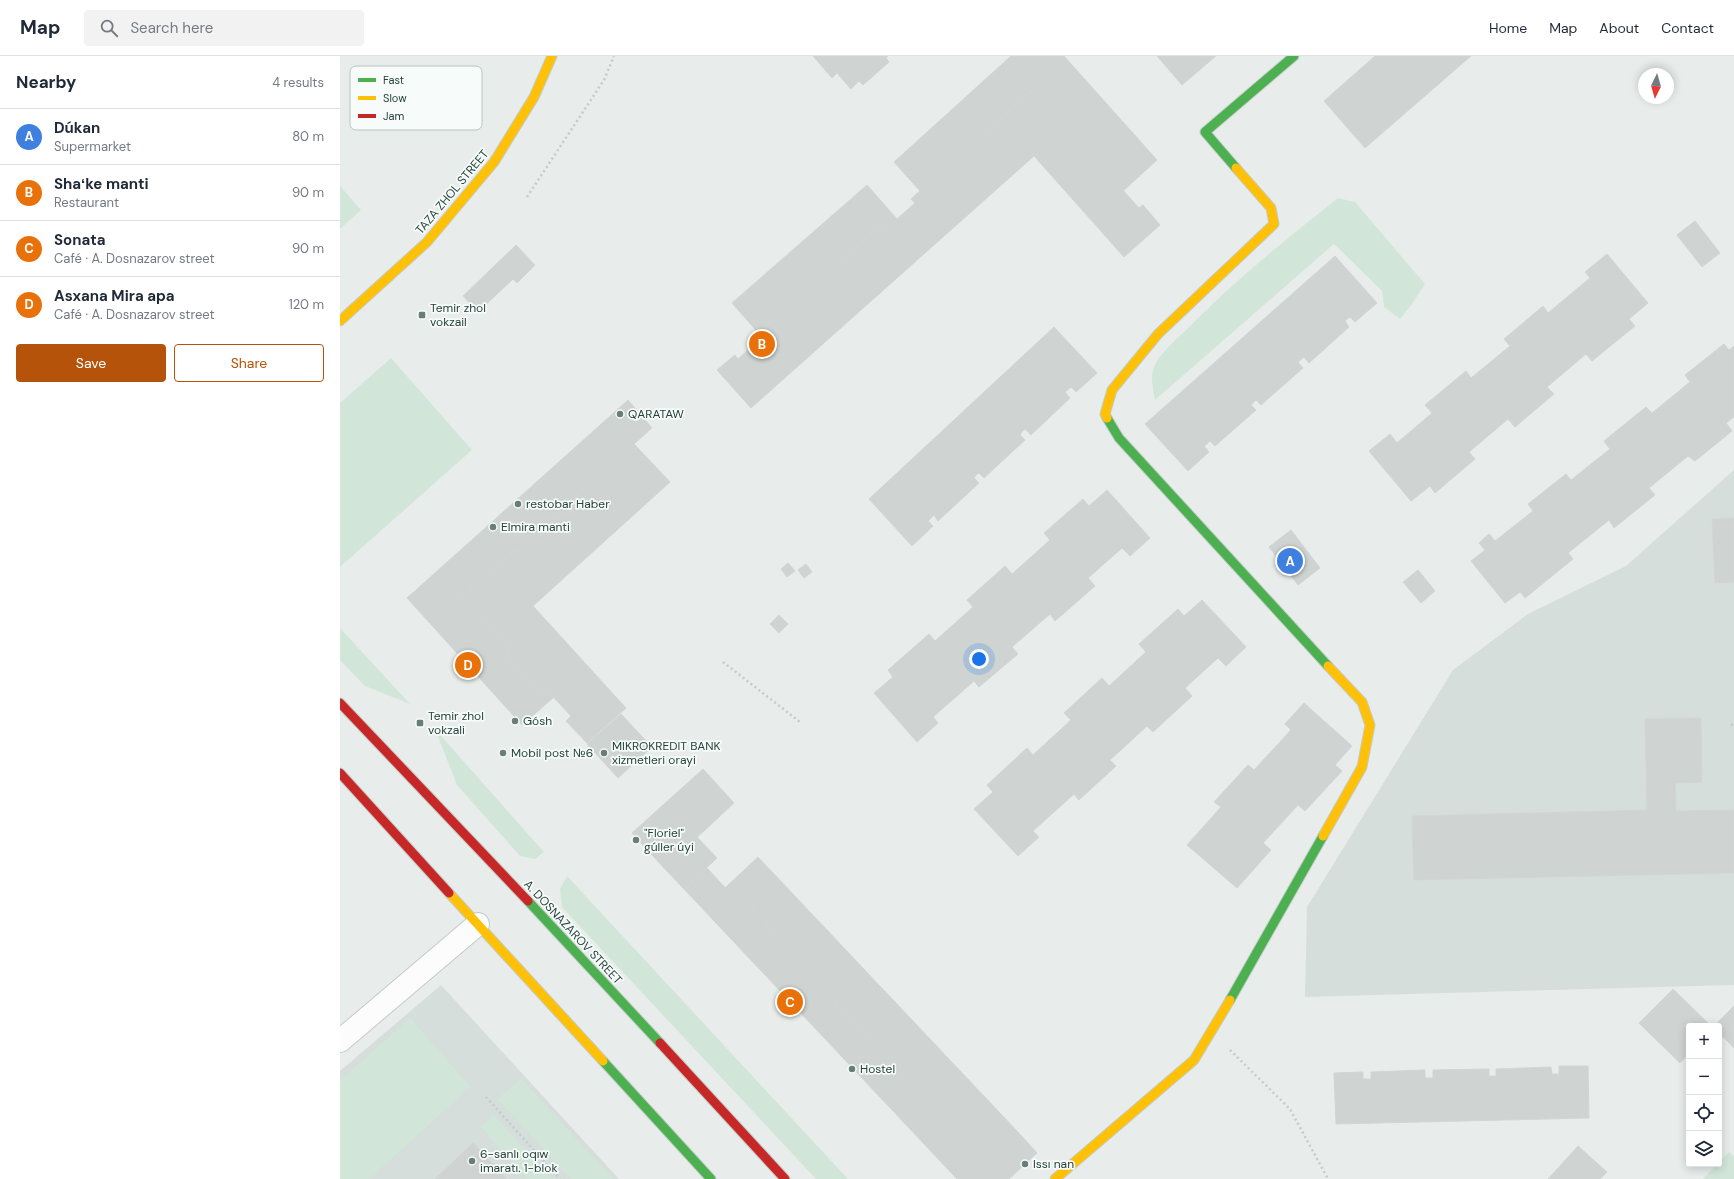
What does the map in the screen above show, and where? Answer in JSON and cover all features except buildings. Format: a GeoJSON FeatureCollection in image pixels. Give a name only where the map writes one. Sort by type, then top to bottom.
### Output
{"type":"FeatureCollection","features":[{"type":"Feature","properties":{"kind":"main road","name":"TAZA ZHOL STREET"},"geometry":{"type":"LineString","coordinates":[[340,321],[426,242],[494,162],[534,97],[552,56]]}},
{"type":"Feature","properties":{"kind":"main road"},"geometry":{"type":"LineString","coordinates":[[1055,1179],[1194,1060],[1362,767],[1370,725],[1362,702],[1119,438],[1105,414],[1112,390],[1158,334],[1274,224],[1271,208],[1205,132],[1294,56]]}},
{"type":"Feature","properties":{"kind":"main road","name":"A. DOSNAZAROV STREET"},"geometry":{"type":"LineString","coordinates":[[340,703],[524,896],[785,1179]]}},
{"type":"Feature","properties":{"kind":"main road"},"geometry":{"type":"LineString","coordinates":[[340,773],[711,1179]]}},
{"type":"Feature","properties":{"kind":"street"},"geometry":{"type":"LineString","coordinates":[[340,1041],[478,924]]}},
{"type":"Feature","properties":{"kind":"path"},"geometry":{"type":"LineString","coordinates":[[527,197],[604,80],[614,56]]}},
{"type":"Feature","properties":{"kind":"path"},"geometry":{"type":"LineString","coordinates":[[723,662],[800,722]]}},
{"type":"Feature","properties":{"kind":"path"},"geometry":{"type":"LineString","coordinates":[[1731,724],[1734,727]]}},
{"type":"Feature","properties":{"kind":"path"},"geometry":{"type":"LineString","coordinates":[[1211,1031],[1290,1109],[1328,1179]]}},
{"type":"Feature","properties":{"kind":"path"},"geometry":{"type":"LineString","coordinates":[[486,1097],[560,1179]]}},
{"type":"Feature","properties":{"kind":"shaded area"},"geometry":{"type":"Polygon","coordinates":[[[1734,470],[1734,985],[1305,997],[1307,907],[1453,670],[1528,614],[1626,566],[1734,470]]]}},
{"type":"Feature","properties":{"kind":"shaded area"},"geometry":{"type":"Polygon","coordinates":[[[441,985],[619,1179],[340,1179],[340,1071],[441,985]]]}},
{"type":"Feature","properties":{"kind":"green space"},"geometry":{"type":"Polygon","coordinates":[[[340,186],[361,210],[340,229],[340,186]]]}},
{"type":"Feature","properties":{"kind":"green space"},"geometry":{"type":"Polygon","coordinates":[[[1338,198],[1355,202],[1425,284],[1400,319],[1384,307],[1382,291],[1334,244],[1155,400],[1152,375],[1154,367],[1164,352],[1241,278],[1338,198]]]}},
{"type":"Feature","properties":{"kind":"green space"},"geometry":{"type":"Polygon","coordinates":[[[391,358],[472,450],[340,567],[340,403],[391,358]]]}},
{"type":"Feature","properties":{"kind":"green space"},"geometry":{"type":"Polygon","coordinates":[[[340,628],[410,704],[365,686],[340,660],[340,628]]]}},
{"type":"Feature","properties":{"kind":"green space"},"geometry":{"type":"Polygon","coordinates":[[[435,729],[544,852],[535,859],[520,856],[457,785],[435,729]]]}},
{"type":"Feature","properties":{"kind":"green space"},"geometry":{"type":"Polygon","coordinates":[[[567,876],[848,1179],[816,1179],[562,907],[560,889],[567,876]]]}},
{"type":"Feature","properties":{"kind":"green space"},"geometry":{"type":"Polygon","coordinates":[[[410,1018],[470,1087],[369,1179],[340,1179],[340,1081],[410,1018]]]}},
{"type":"Feature","properties":{"kind":"green space"},"geometry":{"type":"Polygon","coordinates":[[[521,1079],[613,1179],[571,1179],[498,1099],[521,1079]]]}},
{"type":"Feature","properties":{"kind":"green space"},"geometry":{"type":"Polygon","coordinates":[[[494,1115],[551,1179],[527,1179],[481,1127],[494,1115]]]}},
{"type":"Feature","properties":{"kind":"green space"},"geometry":{"type":"Polygon","coordinates":[[[1729,1152],[1734,1156],[1734,1179],[1703,1179],[1715,1167],[1722,1167],[1722,1159],[1729,1152]]]}},
{"type":"Feature","properties":{"kind":"traffic: fast"},"geometry":{"type":"LineString","coordinates":[[1236,168],[1205,132],[1294,56]]}},
{"type":"Feature","properties":{"kind":"traffic: fast"},"geometry":{"type":"LineString","coordinates":[[1107,418],[1119,438],[1328,666]]}},
{"type":"Feature","properties":{"kind":"traffic: fast"},"geometry":{"type":"LineString","coordinates":[[1230,1000],[1323,836]]}},
{"type":"Feature","properties":{"kind":"traffic: fast"},"geometry":{"type":"LineString","coordinates":[[528,901],[660,1043]]}},
{"type":"Feature","properties":{"kind":"traffic: fast"},"geometry":{"type":"LineString","coordinates":[[603,1061],[711,1179]]}},
{"type":"Feature","properties":{"kind":"traffic: slow"},"geometry":{"type":"LineString","coordinates":[[340,321],[427,242],[494,162],[534,97],[552,56]]}},
{"type":"Feature","properties":{"kind":"traffic: slow"},"geometry":{"type":"LineString","coordinates":[[1107,418],[1105,414],[1112,390],[1158,334],[1274,224],[1271,208],[1236,168]]}},
{"type":"Feature","properties":{"kind":"traffic: slow"},"geometry":{"type":"LineString","coordinates":[[1323,836],[1362,767],[1370,725],[1362,702],[1328,666]]}},
{"type":"Feature","properties":{"kind":"traffic: slow"},"geometry":{"type":"LineString","coordinates":[[449,893],[603,1061]]}},
{"type":"Feature","properties":{"kind":"traffic: slow"},"geometry":{"type":"LineString","coordinates":[[1055,1179],[1194,1060],[1230,1000]]}},
{"type":"Feature","properties":{"kind":"traffic: jam"},"geometry":{"type":"LineString","coordinates":[[340,703],[528,901]]}},
{"type":"Feature","properties":{"kind":"traffic: jam"},"geometry":{"type":"LineString","coordinates":[[340,773],[449,893]]}},
{"type":"Feature","properties":{"kind":"traffic: jam"},"geometry":{"type":"LineString","coordinates":[[660,1043],[785,1179]]}},
{"type":"Feature","properties":{"kind":"place","name":"Temir zhol vokzail"},"geometry":{"type":"Point","coordinates":[422,315]}},
{"type":"Feature","properties":{"kind":"place","name":"Shaʻke manti"},"geometry":{"type":"Point","coordinates":[762,344]}},
{"type":"Feature","properties":{"kind":"place","name":"QARATAW"},"geometry":{"type":"Point","coordinates":[620,414]}},
{"type":"Feature","properties":{"kind":"place","name":"restobar Haber"},"geometry":{"type":"Point","coordinates":[518,504]}},
{"type":"Feature","properties":{"kind":"place","name":"Elmira manti"},"geometry":{"type":"Point","coordinates":[493,527]}},
{"type":"Feature","properties":{"kind":"place","name":"Dúkan"},"geometry":{"type":"Point","coordinates":[1290,561]}},
{"type":"Feature","properties":{"kind":"place","name":"Asxana Mira apa"},"geometry":{"type":"Point","coordinates":[468,665]}},
{"type":"Feature","properties":{"kind":"place","name":"Gósh"},"geometry":{"type":"Point","coordinates":[515,721]}},
{"type":"Feature","properties":{"kind":"place","name":"Temir zhol vokzali"},"geometry":{"type":"Point","coordinates":[420,723]}},
{"type":"Feature","properties":{"kind":"place","name":"Mobil post №6"},"geometry":{"type":"Point","coordinates":[503,753]}},
{"type":"Feature","properties":{"kind":"place","name":"MIKROKREDIT BANK xizmetleri orayi"},"geometry":{"type":"Point","coordinates":[604,753]}},
{"type":"Feature","properties":{"kind":"place","name":"\"Floriel\" gúller úyi"},"geometry":{"type":"Point","coordinates":[636,840]}},
{"type":"Feature","properties":{"kind":"place","name":"Sonata"},"geometry":{"type":"Point","coordinates":[790,1002]}},
{"type":"Feature","properties":{"kind":"place","name":"Hostel"},"geometry":{"type":"Point","coordinates":[852,1069]}},
{"type":"Feature","properties":{"kind":"place","name":"6-sanlı oqıw imaratı. 1-blok"},"geometry":{"type":"Point","coordinates":[472,1161]}},
{"type":"Feature","properties":{"kind":"place","name":"Issı nan"},"geometry":{"type":"Point","coordinates":[1025,1164]}}]}
